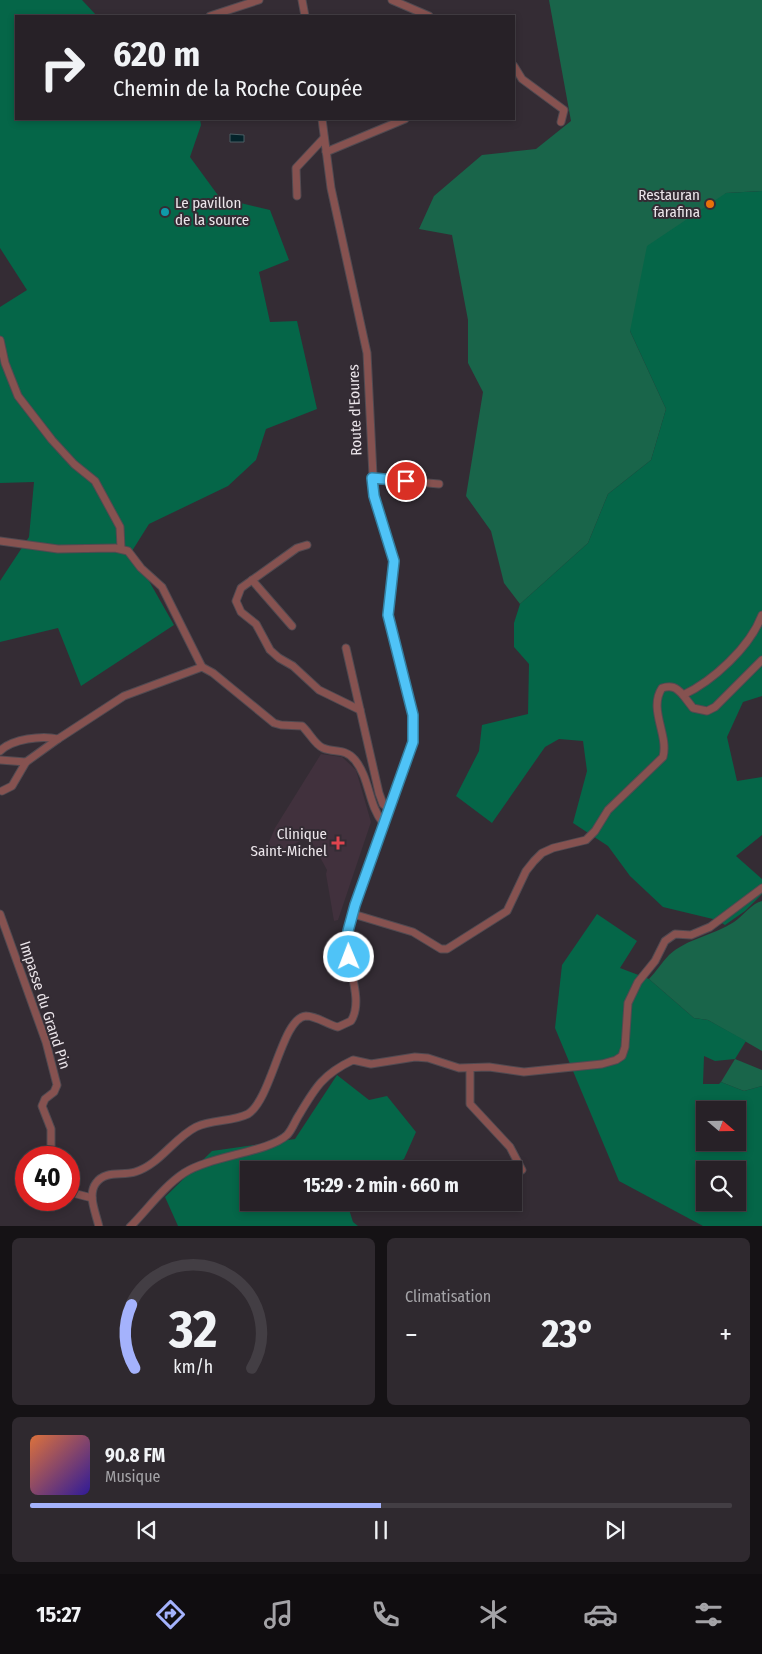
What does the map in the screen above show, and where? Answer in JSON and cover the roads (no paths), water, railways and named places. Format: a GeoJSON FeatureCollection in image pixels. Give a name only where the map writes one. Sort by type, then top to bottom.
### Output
{"type":"FeatureCollection","features":[{"type":"Feature","properties":{"kind":"street"},"geometry":{"type":"LineString","coordinates":[[213,15],[258,0]]}},
{"type":"Feature","properties":{"kind":"street"},"geometry":{"type":"LineString","coordinates":[[392,0],[427,15]]}},
{"type":"Feature","properties":{"kind":"street"},"geometry":{"type":"LineString","coordinates":[[305,1],[305,15]]}},
{"type":"Feature","properties":{"kind":"street"},"geometry":{"type":"LineString","coordinates":[[515,67],[528,83],[556,102],[564,110],[561,122]]}},
{"type":"Feature","properties":{"kind":"street","name":"Route d'Eoures"},"geometry":{"type":"LineString","coordinates":[[92,1198],[96,1183],[103,1177],[135,1172],[146,1166],[196,1128],[236,1118],[255,1108],[289,1033],[298,1018],[312,1017],[338,1027],[351,1021],[356,1008],[347,944],[353,914],[383,823],[409,756],[414,728],[413,715],[388,615],[394,561],[374,496],[366,353],[331,188],[322,120]]}},
{"type":"Feature","properties":{"kind":"street"},"geometry":{"type":"LineString","coordinates":[[326,152],[403,120]]}},
{"type":"Feature","properties":{"kind":"street"},"geometry":{"type":"LineString","coordinates":[[297,196],[296,168],[324,138]]}},
{"type":"Feature","properties":{"kind":"street"},"geometry":{"type":"LineString","coordinates":[[0,340],[7,370],[18,396],[52,440],[74,464],[95,480],[120,527],[121,548]]}},
{"type":"Feature","properties":{"kind":"street"},"geometry":{"type":"LineString","coordinates":[[372,478],[439,484]]}},
{"type":"Feature","properties":{"kind":"street"},"geometry":{"type":"LineString","coordinates":[[0,541],[58,549],[121,548],[128,551],[141,568],[162,587],[202,667],[213,672],[274,723],[302,726],[325,749],[346,752],[355,760],[366,780],[375,812],[383,823]]}},
{"type":"Feature","properties":{"kind":"street"},"geometry":{"type":"LineString","coordinates":[[307,545],[297,548],[241,588],[236,601],[241,612],[256,624],[262,632],[270,650],[319,690],[360,710]]}},
{"type":"Feature","properties":{"kind":"street"},"geometry":{"type":"LineString","coordinates":[[252,580],[292,626]]}},
{"type":"Feature","properties":{"kind":"street"},"geometry":{"type":"LineString","coordinates":[[682,695],[702,686],[740,650],[750,639],[762,615]]}},
{"type":"Feature","properties":{"kind":"street"},"geometry":{"type":"LineString","coordinates":[[346,648],[379,793],[384,804],[389,809]]}},
{"type":"Feature","properties":{"kind":"street"},"geometry":{"type":"LineString","coordinates":[[353,914],[413,932],[441,948],[455,946],[507,911],[526,871],[542,853],[586,840],[621,796],[658,765],[664,753],[657,701],[658,694],[662,688],[669,686],[682,695],[692,708],[707,711],[715,707],[762,660]]}},
{"type":"Feature","properties":{"kind":"street"},"geometry":{"type":"LineString","coordinates":[[2,791],[12,786],[26,762],[124,696],[202,667]]}},
{"type":"Feature","properties":{"kind":"street"},"geometry":{"type":"LineString","coordinates":[[0,751],[28,740],[47,737],[58,739]]}},
{"type":"Feature","properties":{"kind":"street"},"geometry":{"type":"LineString","coordinates":[[0,760],[26,762]]}},
{"type":"Feature","properties":{"kind":"street"},"geometry":{"type":"LineString","coordinates":[[379,793],[393,798]]}},
{"type":"Feature","properties":{"kind":"street"},"geometry":{"type":"LineString","coordinates":[[130,1226],[152,1201],[185,1173],[237,1153],[276,1142],[287,1134],[311,1092],[325,1076],[353,1060],[371,1064],[422,1057],[470,1069],[489,1067],[524,1072],[554,1070],[616,1060],[622,1056],[625,1047],[628,1002],[638,982],[655,961],[665,941],[675,934],[690,935],[710,927],[762,888]]}},
{"type":"Feature","properties":{"kind":"street","name":"Impasse du Grand Pin"},"geometry":{"type":"LineString","coordinates":[[0,914],[46,1042],[57,1085],[42,1106],[51,1129],[51,1146]]}},
{"type":"Feature","properties":{"kind":"street"},"geometry":{"type":"LineString","coordinates":[[470,1069],[470,1104],[510,1147],[517,1161]]}},
{"type":"Feature","properties":{"kind":"street"},"geometry":{"type":"LineString","coordinates":[[80,1195],[92,1198],[99,1226]]}},
{"type":"Feature","properties":{"kind":"water"},"geometry":{"type":"Polygon","coordinates":[[[230,134],[244,135],[244,142],[230,142],[230,134]]]}},
{"type":"Feature","properties":{"kind":"place","name":"Restauran farafina"},"geometry":{"type":"Point","coordinates":[710,204]}},
{"type":"Feature","properties":{"kind":"place","name":"Le pavillon de la source"},"geometry":{"type":"Point","coordinates":[165,212]}},
{"type":"Feature","properties":{"kind":"place","name":"Clinique Saint-Michel"},"geometry":{"type":"Point","coordinates":[338,843]}}]}
